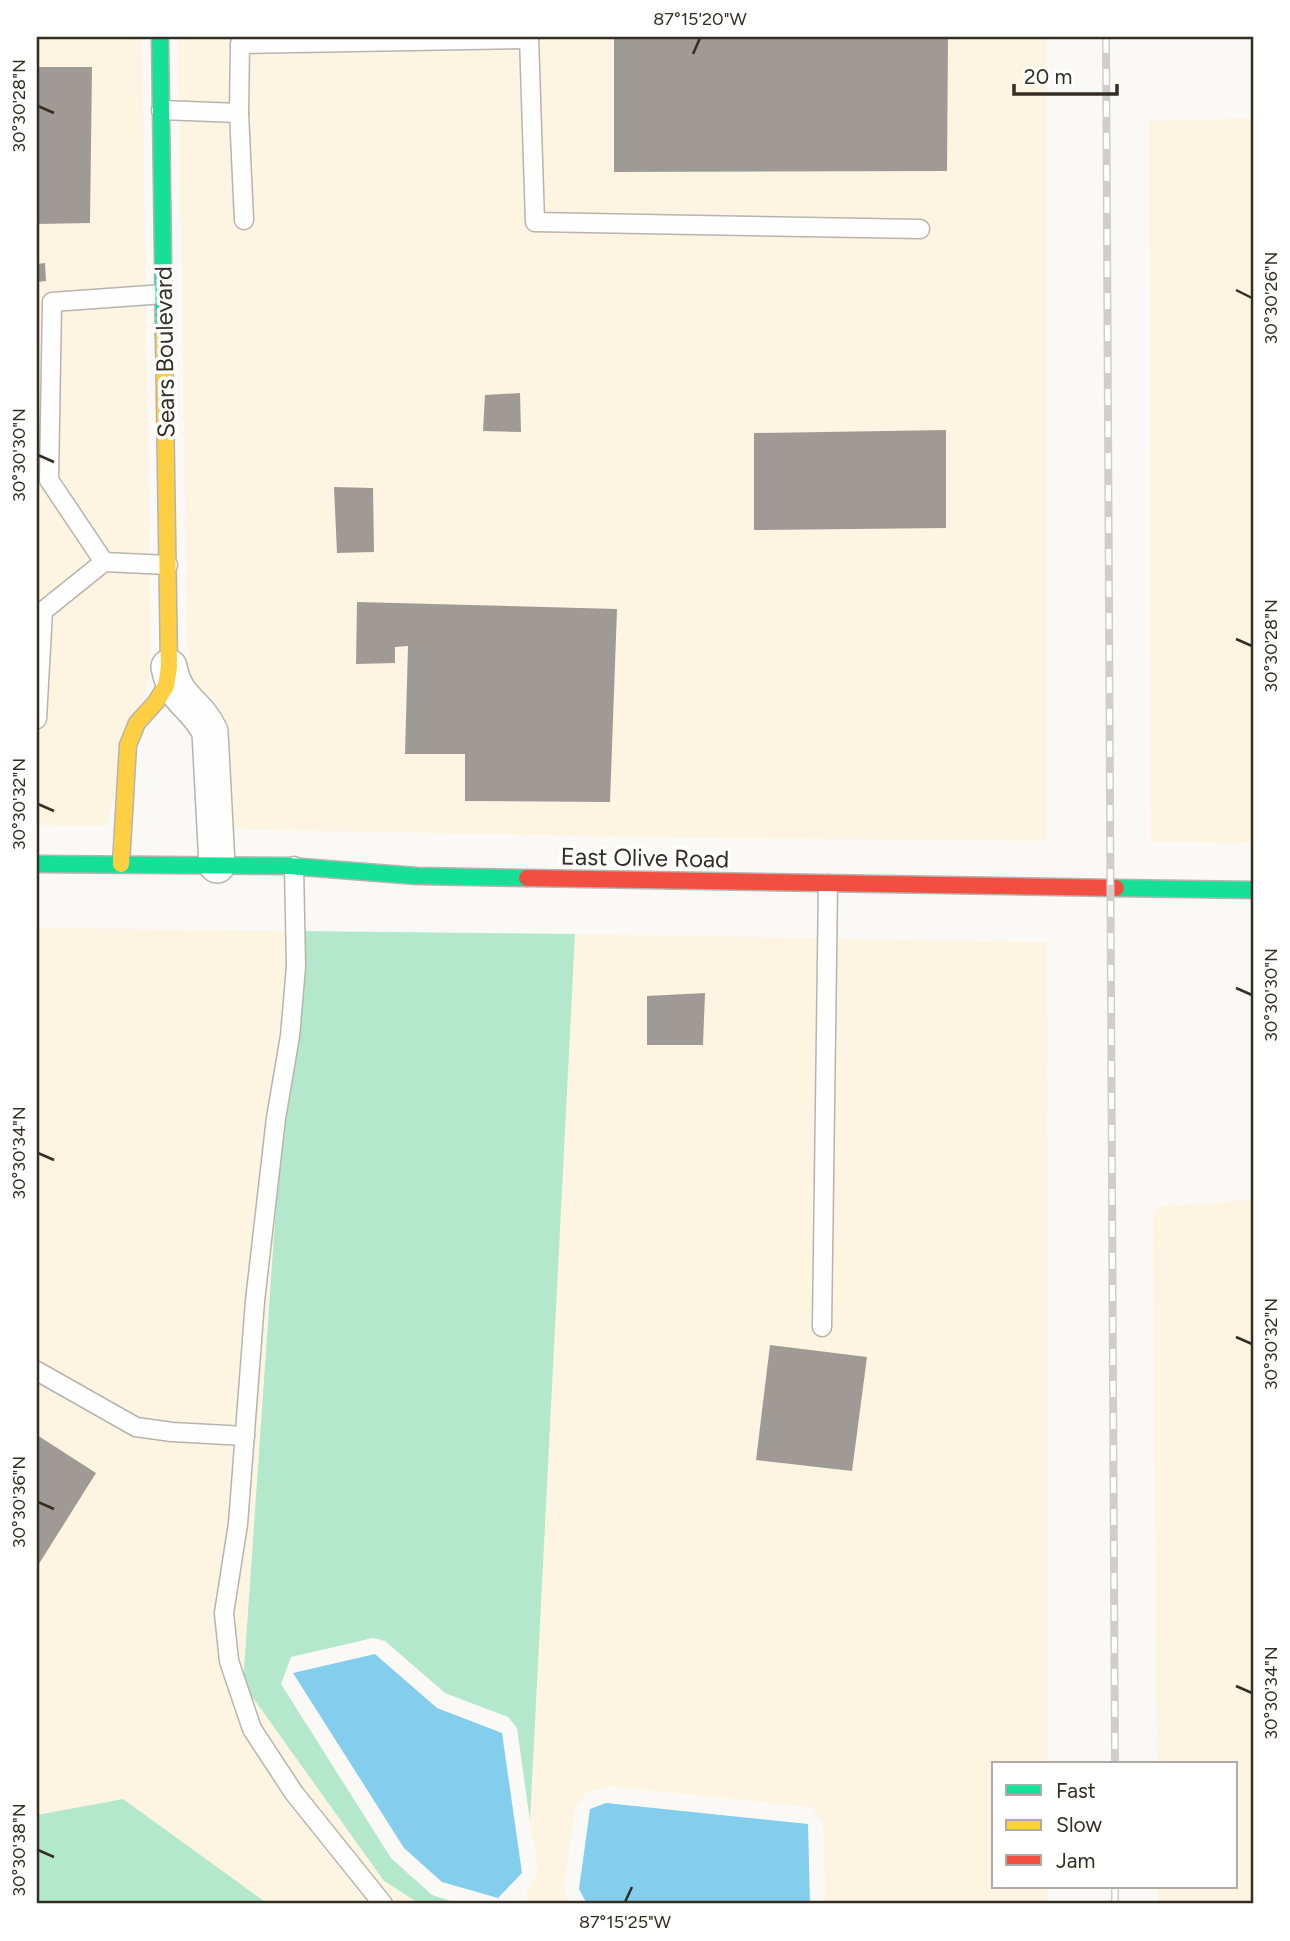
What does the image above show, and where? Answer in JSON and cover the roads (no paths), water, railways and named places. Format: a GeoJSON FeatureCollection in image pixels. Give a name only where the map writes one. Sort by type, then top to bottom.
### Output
{"type":"FeatureCollection","features":[{"type":"Feature","properties":{"kind":"street","name":"Sears Boulevard"},"geometry":{"type":"LineString","coordinates":[[121,864],[128,745],[136,723],[156,702],[166,686],[169,667],[160,37]]}},
{"type":"Feature","properties":{"kind":"street","name":"Sears Boulevard"},"geometry":{"type":"LineString","coordinates":[[169,667],[173,685],[185,701],[202,716],[210,732],[217,865]]}},
{"type":"Feature","properties":{"kind":"street","name":"East Olive Road"},"geometry":{"type":"LineString","coordinates":[[37,864],[294,866],[417,876],[1253,890]]}},
{"type":"Feature","properties":{"kind":"lane"},"geometry":{"type":"LineString","coordinates":[[244,220],[239,113],[240,44],[529,38],[535,222],[920,229]]}},
{"type":"Feature","properties":{"kind":"lane"},"geometry":{"type":"LineString","coordinates":[[161,110],[239,113]]}},
{"type":"Feature","properties":{"kind":"lane"},"geometry":{"type":"LineString","coordinates":[[104,562],[43,480],[51,302],[164,294]]}},
{"type":"Feature","properties":{"kind":"lane"},"geometry":{"type":"LineString","coordinates":[[37,719],[43,611],[104,562],[168,565]]}},
{"type":"Feature","properties":{"kind":"lane"},"geometry":{"type":"LineString","coordinates":[[294,866],[296,967],[291,1023],[264,1222],[238,1524],[223,1613],[229,1661],[252,1729],[294,1793],[383,1904]]}},
{"type":"Feature","properties":{"kind":"lane"},"geometry":{"type":"LineString","coordinates":[[822,1327],[828,884]]}},
{"type":"Feature","properties":{"kind":"lane"},"geometry":{"type":"LineString","coordinates":[[37,1371],[136,1427],[245,1436]]}},
{"type":"Feature","properties":{"kind":"water"},"geometry":{"type":"Polygon","coordinates":[[[375,1654],[437,1708],[502,1733],[522,1873],[498,1898],[442,1882],[404,1848],[293,1673],[375,1654]]]}},
{"type":"Feature","properties":{"kind":"water"},"geometry":{"type":"Polygon","coordinates":[[[606,1803],[808,1824],[810,1904],[587,1904],[579,1889],[590,1809],[606,1803]]]}},
{"type":"Feature","properties":{"kind":"railway"},"geometry":{"type":"LineString","coordinates":[[1106,37],[1115,1762]]}},
{"type":"Feature","properties":{"kind":"railway"},"geometry":{"type":"LineString","coordinates":[[1115,1888],[1115,1904]]}}]}
